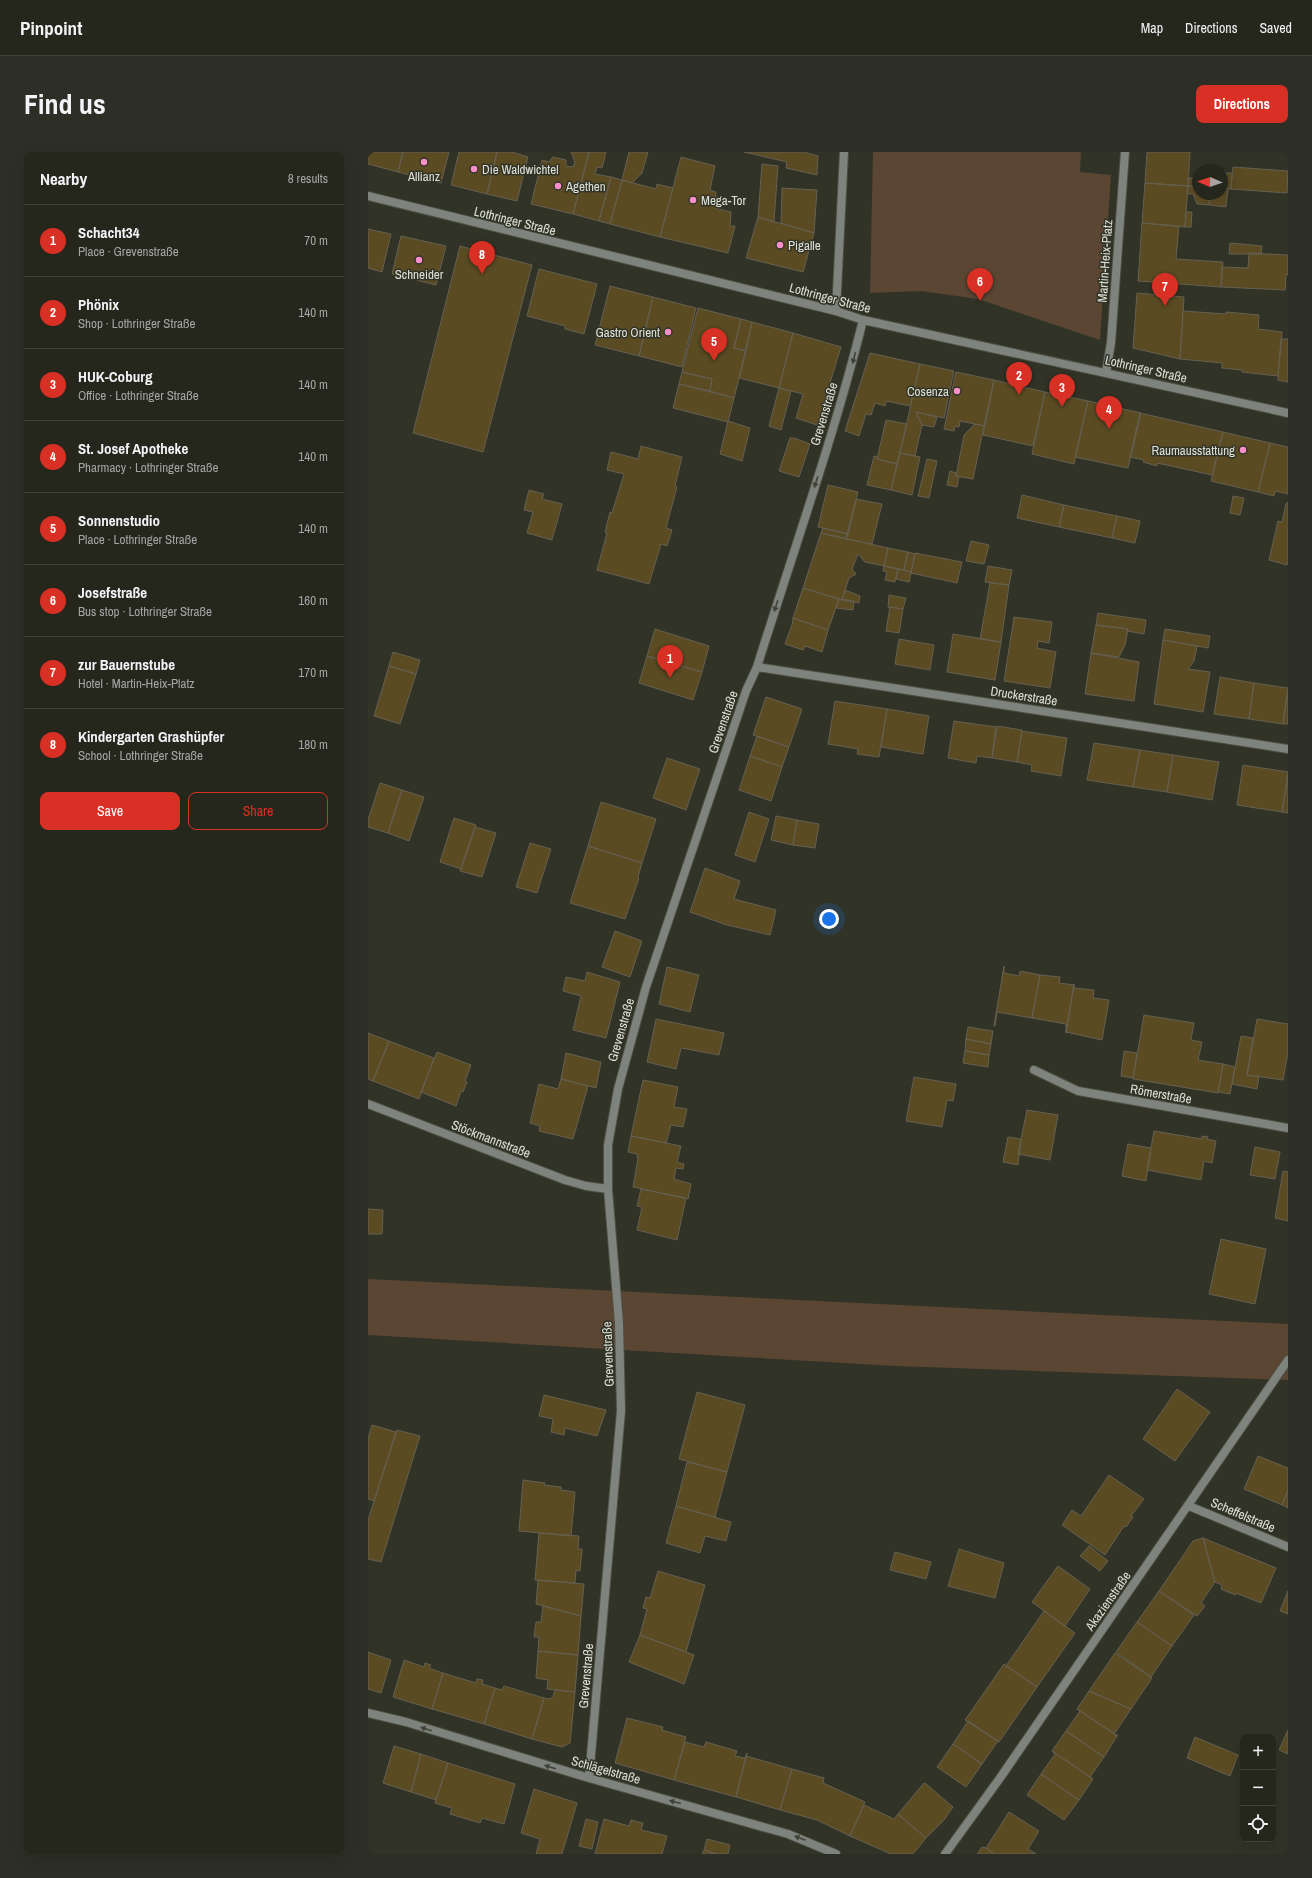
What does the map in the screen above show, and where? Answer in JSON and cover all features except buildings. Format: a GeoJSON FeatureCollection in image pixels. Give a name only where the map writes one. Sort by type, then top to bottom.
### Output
{"type":"FeatureCollection","features":[{"type":"Feature","properties":{"kind":"street"},"geometry":{"type":"LineString","coordinates":[[836,312],[844,152]]}},
{"type":"Feature","properties":{"kind":"street","name":"Martin-Heix-Platz"},"geometry":{"type":"LineString","coordinates":[[1106,372],[1111,343],[1125,152]]}},
{"type":"Feature","properties":{"kind":"street","name":"Lothringer Straße"},"geometry":{"type":"LineString","coordinates":[[368,196],[863,320],[1288,413]]}},
{"type":"Feature","properties":{"kind":"street","name":"Grevenstraße"},"geometry":{"type":"LineString","coordinates":[[589,1778],[621,1411],[619,1323],[608,1189],[608,1145],[618,1088],[632,1033],[746,691],[757,667],[837,416],[851,369],[863,320]]}},
{"type":"Feature","properties":{"kind":"street","name":"Druckerstraße"},"geometry":{"type":"LineString","coordinates":[[757,667],[1288,749]]}},
{"type":"Feature","properties":{"kind":"street","name":"Römerstraße"},"geometry":{"type":"LineString","coordinates":[[1034,1070],[1078,1091],[1288,1128]]}},
{"type":"Feature","properties":{"kind":"street","name":"Stöckmannstraße"},"geometry":{"type":"LineString","coordinates":[[368,1104],[565,1180],[586,1186],[608,1189]]}},
{"type":"Feature","properties":{"kind":"street","name":"Akazienstraße"},"geometry":{"type":"LineString","coordinates":[[945,1854],[1000,1778],[1189,1506],[1288,1360]]}},
{"type":"Feature","properties":{"kind":"street","name":"Scheffelstraße"},"geometry":{"type":"LineString","coordinates":[[1189,1506],[1288,1547]]}},
{"type":"Feature","properties":{"kind":"street","name":"Schlägelstraße"},"geometry":{"type":"LineString","coordinates":[[368,1713],[406,1722],[589,1778],[788,1834],[836,1854]]}},
{"type":"Feature","properties":{"kind":"shaded area"},"geometry":{"type":"Polygon","coordinates":[[[873,152],[1081,152],[1080,172],[1111,175],[1100,340],[978,299],[921,291],[870,293],[873,152]]]}},
{"type":"Feature","properties":{"kind":"shaded area"},"geometry":{"type":"Polygon","coordinates":[[[368,1279],[1288,1324],[1288,1380],[896,1366],[368,1335],[368,1279]]]}},
{"type":"Feature","properties":{"kind":"place","name":"Allianz"},"geometry":{"type":"Point","coordinates":[424,162]}},
{"type":"Feature","properties":{"kind":"place","name":"Die Waldwichtel"},"geometry":{"type":"Point","coordinates":[474,169]}},
{"type":"Feature","properties":{"kind":"place","name":"Agethen"},"geometry":{"type":"Point","coordinates":[558,186]}},
{"type":"Feature","properties":{"kind":"place","name":"Mega-Tor"},"geometry":{"type":"Point","coordinates":[693,200]}},
{"type":"Feature","properties":{"kind":"place","name":"Pigalle"},"geometry":{"type":"Point","coordinates":[780,245]}},
{"type":"Feature","properties":{"kind":"place","name":"Schneider"},"geometry":{"type":"Point","coordinates":[419,260]}},
{"type":"Feature","properties":{"kind":"place","name":"Kindergarten Grashüpfer"},"geometry":{"type":"Point","coordinates":[482,274]}},
{"type":"Feature","properties":{"kind":"place","name":"Josefstraße"},"geometry":{"type":"Point","coordinates":[980,301]}},
{"type":"Feature","properties":{"kind":"place","name":"zur Bauernstube"},"geometry":{"type":"Point","coordinates":[1165,306]}},
{"type":"Feature","properties":{"kind":"place","name":"Gastro Orient"},"geometry":{"type":"Point","coordinates":[668,332]}},
{"type":"Feature","properties":{"kind":"place","name":"Sonnenstudio"},"geometry":{"type":"Point","coordinates":[714,361]}},
{"type":"Feature","properties":{"kind":"place","name":"Cosenza"},"geometry":{"type":"Point","coordinates":[957,391]}},
{"type":"Feature","properties":{"kind":"place","name":"Phönix"},"geometry":{"type":"Point","coordinates":[1019,395]}},
{"type":"Feature","properties":{"kind":"place","name":"HUK-Coburg"},"geometry":{"type":"Point","coordinates":[1062,407]}},
{"type":"Feature","properties":{"kind":"place","name":"St. Josef Apotheke"},"geometry":{"type":"Point","coordinates":[1109,429]}},
{"type":"Feature","properties":{"kind":"place","name":"Raumausstattung"},"geometry":{"type":"Point","coordinates":[1243,450]}},
{"type":"Feature","properties":{"kind":"place","name":"Schacht34"},"geometry":{"type":"Point","coordinates":[670,678]}}]}
